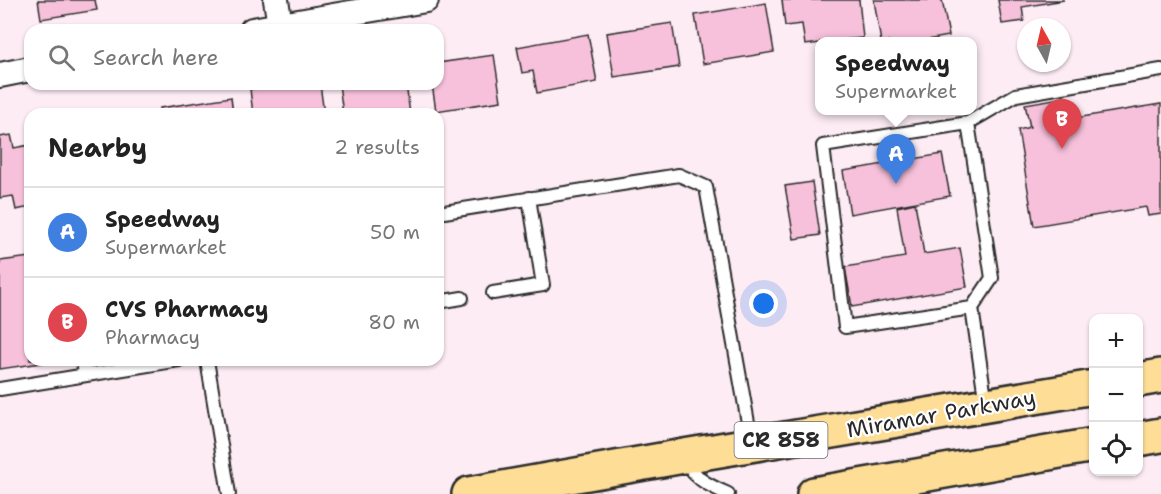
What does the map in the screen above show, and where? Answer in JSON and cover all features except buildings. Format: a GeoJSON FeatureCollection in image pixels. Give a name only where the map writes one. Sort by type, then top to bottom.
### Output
{"type":"FeatureCollection","features":[{"type":"Feature","properties":{"kind":"main road"},"geometry":{"type":"LineString","coordinates":[[1143,379],[1161,376]]}},
{"type":"Feature","properties":{"kind":"main road","name":"Miramar Parkway"},"geometry":{"type":"LineString","coordinates":[[469,494],[1089,388]]}},
{"type":"Feature","properties":{"kind":"main road"},"geometry":{"type":"LineString","coordinates":[[1143,438],[1161,435]]}},
{"type":"Feature","properties":{"kind":"main road","name":"CR 858"},"geometry":{"type":"LineString","coordinates":[[814,494],[1089,446]]}},
{"type":"Feature","properties":{"kind":"street"},"geometry":{"type":"LineString","coordinates":[[276,0],[280,24]]}},
{"type":"Feature","properties":{"kind":"street"},"geometry":{"type":"LineString","coordinates":[[286,24],[426,0]]}},
{"type":"Feature","properties":{"kind":"street"},"geometry":{"type":"LineString","coordinates":[[0,75],[24,70]]}},
{"type":"Feature","properties":{"kind":"lane"},"geometry":{"type":"LineString","coordinates":[[972,308],[845,327],[824,146],[968,123],[1016,95],[1161,70]]}},
{"type":"Feature","properties":{"kind":"lane"},"geometry":{"type":"LineString","coordinates":[[968,123],[992,278],[972,308],[986,406]]}},
{"type":"Feature","properties":{"kind":"lane"},"geometry":{"type":"LineString","coordinates":[[444,212],[679,175],[706,187],[752,445]]}},
{"type":"Feature","properties":{"kind":"lane"},"geometry":{"type":"LineString","coordinates":[[493,293],[543,285],[529,198]]}},
{"type":"Feature","properties":{"kind":"lane"},"geometry":{"type":"LineString","coordinates":[[444,301],[462,298]]}},
{"type":"Feature","properties":{"kind":"lane"},"geometry":{"type":"LineString","coordinates":[[84,366],[85,375]]}},
{"type":"Feature","properties":{"kind":"lane"},"geometry":{"type":"LineString","coordinates":[[0,389],[141,366]]}},
{"type":"Feature","properties":{"kind":"lane"},"geometry":{"type":"LineString","coordinates":[[208,366],[229,494]]}},
{"type":"Feature","properties":{"kind":"lane"},"geometry":{"type":"LineString","coordinates":[[684,456],[692,472],[707,484],[728,494]]}},
{"type":"Feature","properties":{"kind":"place","name":"CVS Pharmacy"},"geometry":{"type":"Point","coordinates":[1062,149]}},
{"type":"Feature","properties":{"kind":"place","name":"Speedway"},"geometry":{"type":"Point","coordinates":[896,184]}}]}
